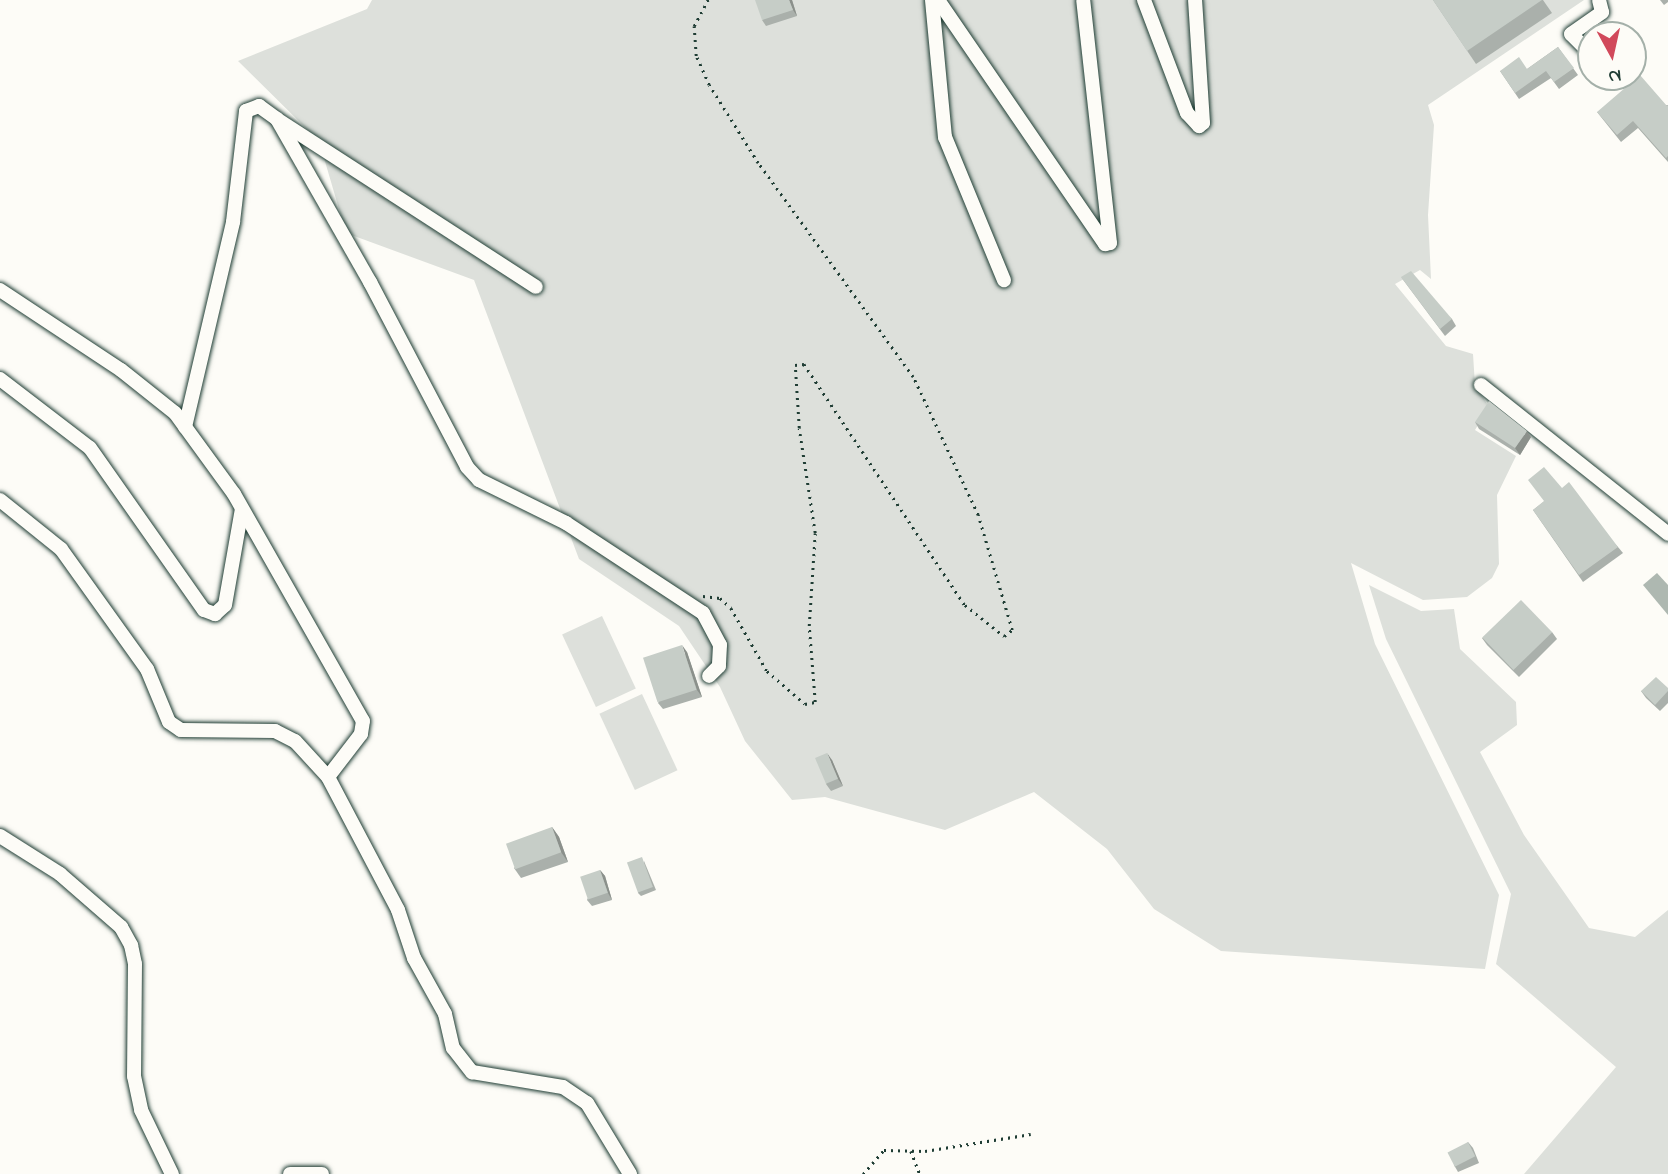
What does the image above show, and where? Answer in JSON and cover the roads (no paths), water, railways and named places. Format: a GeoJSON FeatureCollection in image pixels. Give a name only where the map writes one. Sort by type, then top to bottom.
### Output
{"type":"FeatureCollection","features":[{"type":"Feature","properties":{"kind":"street"},"geometry":{"type":"LineString","coordinates":[[932,0],[945,137],[1004,280]]}},
{"type":"Feature","properties":{"kind":"street"},"geometry":{"type":"LineString","coordinates":[[938,0],[1105,244],[1110,243],[1083,0]]}},
{"type":"Feature","properties":{"kind":"street"},"geometry":{"type":"LineString","coordinates":[[1144,0],[1187,113],[1199,126],[1203,123],[1195,0]]}},
{"type":"Feature","properties":{"kind":"street"},"geometry":{"type":"LineString","coordinates":[[1589,21],[1602,12],[1600,0]]}},
{"type":"Feature","properties":{"kind":"street"},"geometry":{"type":"LineString","coordinates":[[185,427],[233,222],[246,111],[259,106],[536,286]]}},
{"type":"Feature","properties":{"kind":"street"},"geometry":{"type":"LineString","coordinates":[[277,119],[370,282],[467,467],[479,480],[578,531],[703,613],[720,645],[719,666],[709,676]]}},
{"type":"Feature","properties":{"kind":"street"},"geometry":{"type":"LineString","coordinates":[[0,290],[121,370],[175,413],[242,509],[363,721],[361,734],[328,776]]}},
{"type":"Feature","properties":{"kind":"street"},"geometry":{"type":"LineString","coordinates":[[0,379],[89,448],[204,610],[215,614],[226,605],[242,509]]}},
{"type":"Feature","properties":{"kind":"street"},"geometry":{"type":"LineString","coordinates":[[1480,385],[1668,534]]}},
{"type":"Feature","properties":{"kind":"street"},"geometry":{"type":"LineString","coordinates":[[0,500],[61,549],[147,669],[169,722],[181,730],[275,731],[295,741],[328,776],[398,910],[414,958],[445,1014],[453,1048],[471,1072],[563,1087],[587,1103],[630,1174]]}},
{"type":"Feature","properties":{"kind":"street"},"geometry":{"type":"LineString","coordinates":[[0,836],[60,874],[121,927],[131,945],[135,964],[134,1076],[141,1110],[172,1174]]}},
{"type":"Feature","properties":{"kind":"street"},"geometry":{"type":"LineString","coordinates":[[290,1174],[322,1174]]}}]}
